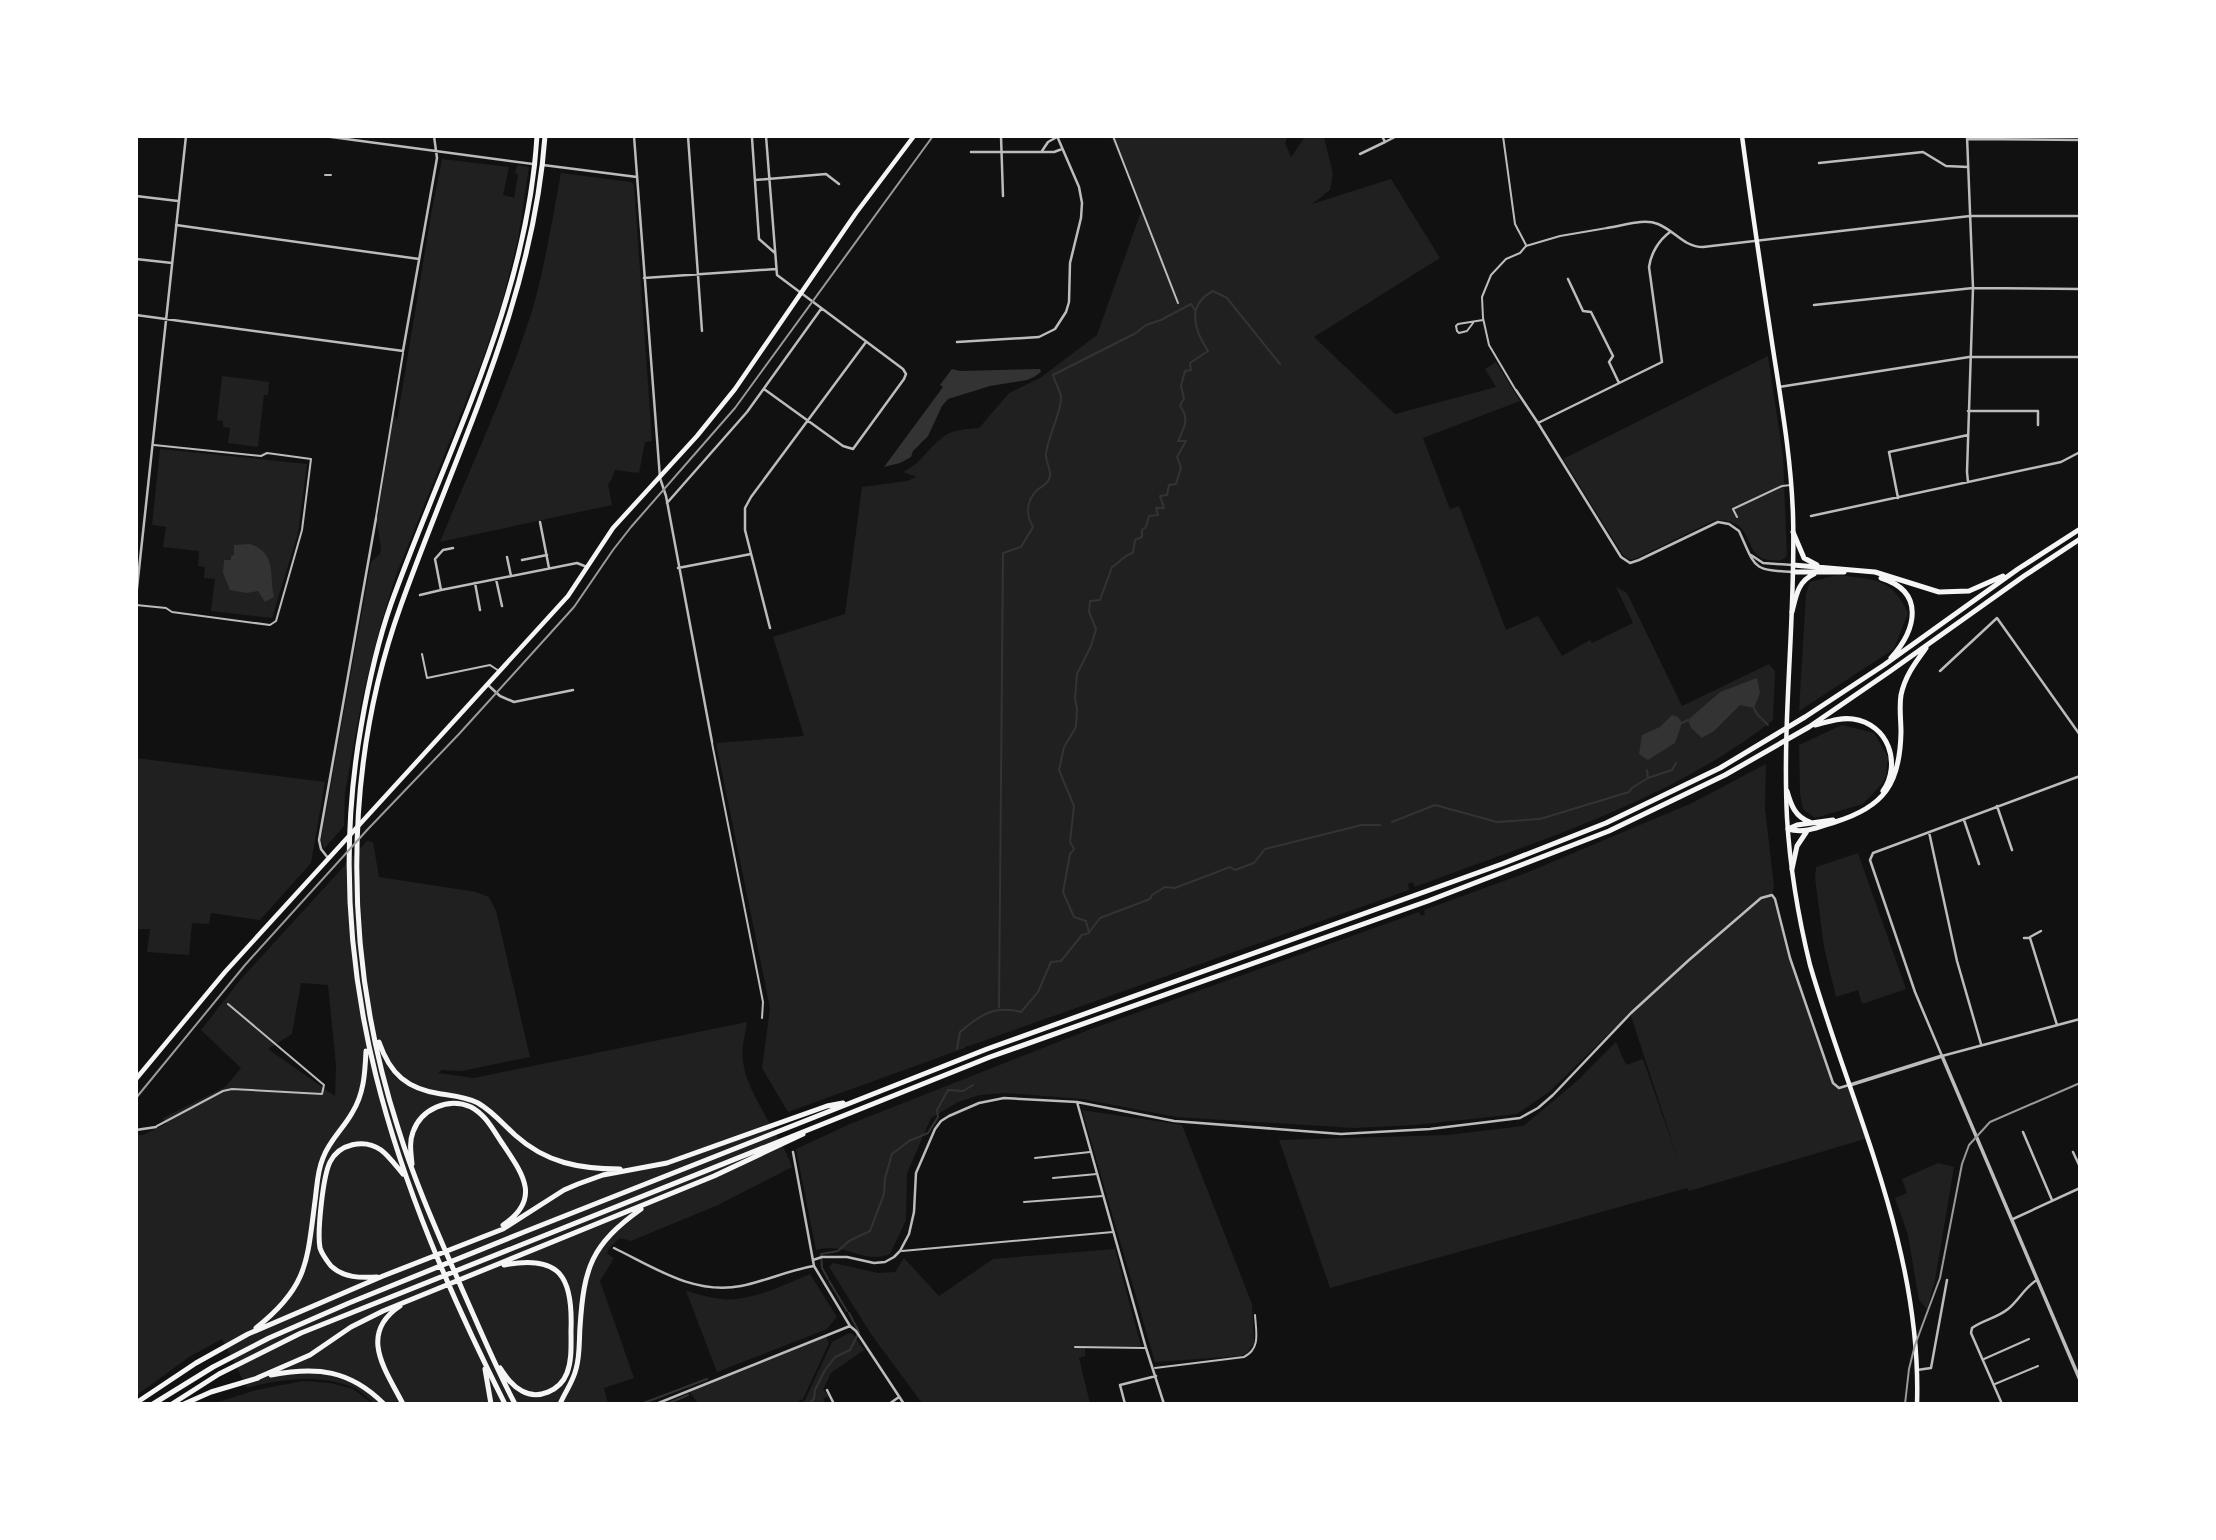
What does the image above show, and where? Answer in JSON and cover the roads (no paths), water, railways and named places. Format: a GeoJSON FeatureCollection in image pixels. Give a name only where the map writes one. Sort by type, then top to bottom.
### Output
{"type":"FeatureCollection","features":[{"type":"Feature","properties":{"kind":"highway"},"geometry":{"type":"LineString","coordinates":[[505,1404],[430,1241],[405,1177],[388,1127],[366,1041],[355,973],[349,884],[351,799],[362,721],[380,642],[424,518],[495,336],[520,250],[537,136]]}},
{"type":"Feature","properties":{"kind":"highway"},"geometry":{"type":"LineString","coordinates":[[515,1404],[490,1354],[413,1174],[391,1103],[371,1023],[361,942],[357,861],[361,780],[380,678],[399,611],[503,339],[525,263],[542,175],[545,136]]}},
{"type":"Feature","properties":{"kind":"highway"},"geometry":{"type":"LineString","coordinates":[[153,1404],[212,1367],[299,1324],[863,1098],[1049,1026],[1502,864],[1606,823],[1720,768],[1805,718],[1884,666],[2018,569],[2080,529]]}},
{"type":"Feature","properties":{"kind":"highway"},"geometry":{"type":"LineString","coordinates":[[1793,532],[1804,558],[1823,570]]}},
{"type":"Feature","properties":{"kind":"highway"},"geometry":{"type":"LineString","coordinates":[[172,1404],[219,1374],[301,1333],[817,1126],[1052,1034],[1428,901],[1622,825],[1748,763],[1809,727],[2080,539]]}},
{"type":"Feature","properties":{"kind":"highway"},"geometry":{"type":"LineString","coordinates":[[1793,565],[1874,575],[1896,584],[1907,595],[1912,608],[1912,625],[1900,648],[1884,666]]}},
{"type":"Feature","properties":{"kind":"highway"},"geometry":{"type":"LineString","coordinates":[[1793,572],[1875,572],[1928,590],[1953,593],[1977,588],[2018,569]]}},
{"type":"Feature","properties":{"kind":"highway"},"geometry":{"type":"LineString","coordinates":[[1792,612],[1801,583],[1823,570]]}},
{"type":"Feature","properties":{"kind":"highway"},"geometry":{"type":"LineString","coordinates":[[1788,829],[1808,831],[1859,813],[1875,804],[1888,790],[1896,775],[1899,761],[1900,707],[1905,680],[1930,643]]}},
{"type":"Feature","properties":{"kind":"highway"},"geometry":{"type":"LineString","coordinates":[[1788,829],[1848,815],[1872,802],[1885,787],[1893,764],[1885,737],[1863,721],[1845,719],[1809,727]]}},
{"type":"Feature","properties":{"kind":"highway"},"geometry":{"type":"LineString","coordinates":[[1787,791],[1790,803],[1800,817],[1816,823]]}},
{"type":"Feature","properties":{"kind":"highway"},"geometry":{"type":"LineString","coordinates":[[1792,869],[1797,846],[1808,831]]}},
{"type":"Feature","properties":{"kind":"highway"},"geometry":{"type":"LineString","coordinates":[[371,1023],[386,1061],[403,1080],[425,1091],[477,1102],[533,1149],[563,1163],[584,1168],[637,1169]]}},
{"type":"Feature","properties":{"kind":"highway"},"geometry":{"type":"LineString","coordinates":[[248,1335],[275,1313],[298,1285],[308,1256],[323,1156],[354,1111],[361,1094],[366,1041]]}},
{"type":"Feature","properties":{"kind":"highway"},"geometry":{"type":"LineString","coordinates":[[136,1403],[196,1363],[248,1335],[383,1276],[503,1229],[578,1184],[603,1175],[677,1160],[827,1106],[863,1098]]}},
{"type":"Feature","properties":{"kind":"highway"},"geometry":{"type":"LineString","coordinates":[[413,1174],[411,1137],[416,1123],[438,1106],[459,1104],[473,1108],[484,1117],[526,1186],[525,1200],[519,1212],[491,1233]]}},
{"type":"Feature","properties":{"kind":"highway"},"geometry":{"type":"LineString","coordinates":[[484,1117],[504,1124]]}},
{"type":"Feature","properties":{"kind":"highway"},"geometry":{"type":"LineString","coordinates":[[184,1404],[298,1362],[362,1321],[758,1157],[817,1126]]}},
{"type":"Feature","properties":{"kind":"highway"},"geometry":{"type":"LineString","coordinates":[[383,1276],[355,1277],[337,1270],[323,1254],[319,1227],[327,1169],[333,1157],[343,1148],[356,1144],[376,1146],[405,1177]]}},
{"type":"Feature","properties":{"kind":"highway"},"geometry":{"type":"LineString","coordinates":[[560,1404],[577,1365],[583,1288],[590,1264],[609,1235],[650,1203]]}},
{"type":"Feature","properties":{"kind":"highway"},"geometry":{"type":"LineString","coordinates":[[314,1208],[319,1227]]}},
{"type":"Feature","properties":{"kind":"highway"},"geometry":{"type":"LineString","coordinates":[[490,1354],[509,1381],[521,1391],[540,1394],[553,1390],[567,1372],[572,1307],[566,1281],[547,1265],[523,1262],[491,1267]]}},
{"type":"Feature","properties":{"kind":"highway"},"geometry":{"type":"LineString","coordinates":[[403,1404],[380,1358],[377,1337],[388,1315],[412,1299]]}},
{"type":"Feature","properties":{"kind":"highway"},"geometry":{"type":"LineString","coordinates":[[481,1356],[491,1404]]}},
{"type":"Feature","properties":{"kind":"highway"},"geometry":{"type":"LineString","coordinates":[[257,1378],[294,1371],[323,1371],[359,1384],[384,1404]]}},
{"type":"Feature","properties":{"kind":"main road"},"geometry":{"type":"LineString","coordinates":[[136,1079],[217,982],[568,596],[613,528],[697,436],[735,389],[856,213],[914,136]]}},
{"type":"Feature","properties":{"kind":"main road"},"geometry":{"type":"LineString","coordinates":[[1742,136],[1791,485],[1793,572],[1786,755],[1792,869],[1810,965],[1883,1183],[1903,1259],[1910,1297],[1917,1370],[1917,1404]]}},
{"type":"Feature","properties":{"kind":"street"},"geometry":{"type":"LineString","coordinates":[[136,597],[186,136]]}},
{"type":"Feature","properties":{"kind":"street"},"geometry":{"type":"LineString","coordinates":[[136,315],[403,351],[437,158],[434,136]]}},
{"type":"Feature","properties":{"kind":"street"},"geometry":{"type":"LineString","coordinates":[[634,136],[660,478],[712,742]]}},
{"type":"Feature","properties":{"kind":"street"},"geometry":{"type":"LineString","coordinates":[[688,136],[702,331]]}},
{"type":"Feature","properties":{"kind":"street"},"geometry":{"type":"LineString","coordinates":[[753,136],[759,239],[775,253]]}},
{"type":"Feature","properties":{"kind":"street"},"geometry":{"type":"LineString","coordinates":[[764,389],[843,446],[853,449],[906,374],[903,369],[776,275],[766,136]]}},
{"type":"Feature","properties":{"kind":"street"},"geometry":{"type":"LineString","coordinates":[[1001,136],[1003,197]]}},
{"type":"Feature","properties":{"kind":"street"},"geometry":{"type":"LineString","coordinates":[[1382,136],[1385,142]]}},
{"type":"Feature","properties":{"kind":"street"},"geometry":{"type":"LineString","coordinates":[[1360,154],[1397,136]]}},
{"type":"Feature","properties":{"kind":"street"},"geometry":{"type":"LineString","coordinates":[[327,137],[636,177]]}},
{"type":"Feature","properties":{"kind":"street"},"geometry":{"type":"LineString","coordinates":[[957,342],[1039,337],[1048,334],[1062,320],[1069,302],[1070,263],[1082,203],[1079,187],[1057,137],[1048,142],[1041,152]]}},
{"type":"Feature","properties":{"kind":"street"},"geometry":{"type":"LineString","coordinates":[[1968,482],[1969,357],[1973,288],[1967,138],[2080,140]]}},
{"type":"Feature","properties":{"kind":"street"},"geometry":{"type":"LineString","coordinates":[[971,152],[1054,152],[1063,149]]}},
{"type":"Feature","properties":{"kind":"street"},"geometry":{"type":"LineString","coordinates":[[1819,163],[1923,152],[1946,166],[1968,167]]}},
{"type":"Feature","properties":{"kind":"street"},"geometry":{"type":"LineString","coordinates":[[755,180],[826,174],[839,184]]}},
{"type":"Feature","properties":{"kind":"street"},"geometry":{"type":"LineString","coordinates":[[136,196],[179,201]]}},
{"type":"Feature","properties":{"kind":"street"},"geometry":{"type":"LineString","coordinates":[[1607,228],[1656,223],[1696,247],[1970,216],[2080,216]]}},
{"type":"Feature","properties":{"kind":"street"},"geometry":{"type":"LineString","coordinates":[[176,225],[419,259]]}},
{"type":"Feature","properties":{"kind":"street"},"geometry":{"type":"LineString","coordinates":[[1538,423],[1662,362],[1649,267],[1663,237],[1670,232]]}},
{"type":"Feature","properties":{"kind":"street"},"geometry":{"type":"LineString","coordinates":[[136,259],[172,263]]}},
{"type":"Feature","properties":{"kind":"street"},"geometry":{"type":"LineString","coordinates":[[644,278],[776,269]]}},
{"type":"Feature","properties":{"kind":"street"},"geometry":{"type":"LineString","coordinates":[[1568,279],[1583,311],[1591,312],[1613,356],[1609,362],[1619,383]]}},
{"type":"Feature","properties":{"kind":"street"},"geometry":{"type":"LineString","coordinates":[[1814,304],[1973,288],[2080,289]]}},
{"type":"Feature","properties":{"kind":"street"},"geometry":{"type":"LineString","coordinates":[[667,503],[722,443],[821,309]]}},
{"type":"Feature","properties":{"kind":"street"},"geometry":{"type":"LineString","coordinates":[[770,628],[745,530],[745,508],[866,342]]}},
{"type":"Feature","properties":{"kind":"street"},"geometry":{"type":"LineString","coordinates":[[1779,387],[1969,357],[2080,357]]}},
{"type":"Feature","properties":{"kind":"street"},"geometry":{"type":"LineString","coordinates":[[1516,390],[1621,557],[1630,563],[1718,522],[1735,527],[1754,563],[1762,569],[1793,572]]}},
{"type":"Feature","properties":{"kind":"street"},"geometry":{"type":"LineString","coordinates":[[1969,411],[2038,411],[2038,425]]}},
{"type":"Feature","properties":{"kind":"street"},"geometry":{"type":"LineString","coordinates":[[1898,498],[1889,452],[1968,435]]}},
{"type":"Feature","properties":{"kind":"street"},"geometry":{"type":"LineString","coordinates":[[1811,516],[2061,462],[2080,452]]}},
{"type":"Feature","properties":{"kind":"street"},"geometry":{"type":"LineString","coordinates":[[328,859],[319,840],[376,517]]}},
{"type":"Feature","properties":{"kind":"street"},"geometry":{"type":"LineString","coordinates":[[540,522],[549,568]]}},
{"type":"Feature","properties":{"kind":"street"},"geometry":{"type":"LineString","coordinates":[[441,590],[435,559],[443,550],[453,548]]}},
{"type":"Feature","properties":{"kind":"street"},"geometry":{"type":"LineString","coordinates":[[1749,552],[1763,563],[1793,565]]}},
{"type":"Feature","properties":{"kind":"street"},"geometry":{"type":"LineString","coordinates":[[678,568],[751,554]]}},
{"type":"Feature","properties":{"kind":"street"},"geometry":{"type":"LineString","coordinates":[[522,560],[547,555]]}},
{"type":"Feature","properties":{"kind":"street"},"geometry":{"type":"LineString","coordinates":[[506,557],[510,576]]}},
{"type":"Feature","properties":{"kind":"street"},"geometry":{"type":"LineString","coordinates":[[420,594],[549,568],[577,564],[587,567]]}},
{"type":"Feature","properties":{"kind":"street"},"geometry":{"type":"LineString","coordinates":[[496,579],[502,606]]}},
{"type":"Feature","properties":{"kind":"street"},"geometry":{"type":"LineString","coordinates":[[475,583],[480,610]]}},
{"type":"Feature","properties":{"kind":"street"},"geometry":{"type":"LineString","coordinates":[[1940,671],[1997,618],[2080,735]]}},
{"type":"Feature","properties":{"kind":"street"},"geometry":{"type":"LineString","coordinates":[[488,685],[500,696],[514,702],[573,690]]}},
{"type":"Feature","properties":{"kind":"street"},"geometry":{"type":"LineString","coordinates":[[2080,776],[1870,856],[1915,992],[2080,1380]]}},
{"type":"Feature","properties":{"kind":"street"},"geometry":{"type":"LineString","coordinates":[[1997,806],[2012,850]]}},
{"type":"Feature","properties":{"kind":"street"},"geometry":{"type":"LineString","coordinates":[[1964,820],[1979,864]]}},
{"type":"Feature","properties":{"kind":"street"},"geometry":{"type":"LineString","coordinates":[[1929,832],[1957,961],[1981,1044]]}},
{"type":"Feature","properties":{"kind":"street"},"geometry":{"type":"LineString","coordinates":[[813,1260],[821,1257],[847,1257],[874,1263],[886,1262],[900,1251],[912,1223],[916,1172],[941,1121],[979,1103],[1004,1098],[1077,1102],[1174,1121],[1341,1134],[1430,1129],[1520,1118],[1553,1096],[1631,1013],[1689,960],[1760,898],[1772,895],[1776,899],[1790,958],[1833,1083],[1839,1088],[1981,1044],[2080,1019]]}},
{"type":"Feature","properties":{"kind":"street"},"geometry":{"type":"LineString","coordinates":[[2024,938],[2041,930]]}},
{"type":"Feature","properties":{"kind":"street"},"geometry":{"type":"LineString","coordinates":[[2030,937],[2057,1025]]}},
{"type":"Feature","properties":{"kind":"street"},"geometry":{"type":"LineString","coordinates":[[1077,1102],[1164,1404]]}},
{"type":"Feature","properties":{"kind":"street"},"geometry":{"type":"LineString","coordinates":[[136,1130],[156,1127]]}},
{"type":"Feature","properties":{"kind":"street"},"geometry":{"type":"LineString","coordinates":[[2024,1132],[2052,1200]]}},
{"type":"Feature","properties":{"kind":"street"},"geometry":{"type":"LineString","coordinates":[[793,1152],[814,1266],[850,1326],[904,1404]]}},
{"type":"Feature","properties":{"kind":"street"},"geometry":{"type":"LineString","coordinates":[[2073,1152],[2080,1167]]}},
{"type":"Feature","properties":{"kind":"street"},"geometry":{"type":"LineString","coordinates":[[2011,1220],[2080,1188]]}},
{"type":"Feature","properties":{"kind":"street"},"geometry":{"type":"LineString","coordinates":[[614,1248],[680,1281],[710,1288],[740,1287],[814,1266]]}},
{"type":"Feature","properties":{"kind":"street"},"geometry":{"type":"LineString","coordinates":[[1917,1370],[1931,1368],[1947,1280]]}},
{"type":"Feature","properties":{"kind":"street"},"geometry":{"type":"LineString","coordinates":[[2002,1404],[1971,1333],[1972,1328],[2003,1313],[2037,1280]]}},
{"type":"Feature","properties":{"kind":"street"},"geometry":{"type":"LineString","coordinates":[[656,1404],[850,1326]]}},
{"type":"Feature","properties":{"kind":"street"},"geometry":{"type":"LineString","coordinates":[[1125,1404],[1120,1385],[1156,1376]]}},
{"type":"Feature","properties":{"kind":"street"},"geometry":{"type":"LineString","coordinates":[[827,1390],[834,1404]]}},
{"type":"Feature","properties":{"kind":"street"},"geometry":{"type":"LineString","coordinates":[[889,1404],[899,1397]]}},
{"type":"Feature","properties":{"kind":"lane"},"geometry":{"type":"LineString","coordinates":[[1113,136],[1178,303]]}},
{"type":"Feature","properties":{"kind":"lane"},"geometry":{"type":"LineString","coordinates":[[1503,136],[1515,224],[1526,246]]}},
{"type":"Feature","properties":{"kind":"lane"},"geometry":{"type":"LineString","coordinates":[[325,174],[331,175]]}},
{"type":"Feature","properties":{"kind":"lane"},"geometry":{"type":"LineString","coordinates":[[1516,390],[1489,345],[1482,297],[1491,275],[1506,259],[1520,253],[1526,246],[1560,236],[1607,228]]}},
{"type":"Feature","properties":{"kind":"lane"},"geometry":{"type":"LineString","coordinates":[[1473,323],[1467,331],[1457,331],[1458,324],[1484,320]]}},
{"type":"Feature","properties":{"kind":"lane"},"geometry":{"type":"LineString","coordinates":[[376,517],[403,351]]}},
{"type":"Feature","properties":{"kind":"lane"},"geometry":{"type":"LineString","coordinates":[[136,605],[270,625],[276,621],[302,530],[311,459],[153,445]]}},
{"type":"Feature","properties":{"kind":"lane"},"geometry":{"type":"LineString","coordinates":[[1737,517],[1732,509],[1782,486],[1791,485]]}},
{"type":"Feature","properties":{"kind":"lane"},"geometry":{"type":"LineString","coordinates":[[422,654],[427,678],[490,664],[500,671]]}},
{"type":"Feature","properties":{"kind":"lane"},"geometry":{"type":"LineString","coordinates":[[712,742],[763,1002],[762,1018]]}},
{"type":"Feature","properties":{"kind":"lane"},"geometry":{"type":"LineString","coordinates":[[156,1127],[223,1091],[240,1089],[322,1094],[324,1091],[324,1085],[228,1004]]}},
{"type":"Feature","properties":{"kind":"lane"},"geometry":{"type":"LineString","coordinates":[[1035,1158],[1091,1152]]}},
{"type":"Feature","properties":{"kind":"lane"},"geometry":{"type":"LineString","coordinates":[[1053,1178],[1098,1174]]}},
{"type":"Feature","properties":{"kind":"lane"},"geometry":{"type":"LineString","coordinates":[[1024,1202],[1104,1196]]}},
{"type":"Feature","properties":{"kind":"lane"},"geometry":{"type":"LineString","coordinates":[[900,1251],[1114,1232]]}},
{"type":"Feature","properties":{"kind":"lane"},"geometry":{"type":"LineString","coordinates":[[1154,1368],[1244,1357],[1250,1354],[1257,1342],[1255,1315]]}},
{"type":"Feature","properties":{"kind":"lane"},"geometry":{"type":"LineString","coordinates":[[1983,1359],[2029,1339]]}},
{"type":"Feature","properties":{"kind":"lane"},"geometry":{"type":"LineString","coordinates":[[1075,1347],[1146,1348]]}},
{"type":"Feature","properties":{"kind":"lane"},"geometry":{"type":"LineString","coordinates":[[1994,1384],[2038,1366]]}},
{"type":"Feature","properties":{"kind":"waterway"},"geometry":{"type":"LineString","coordinates":[[957,1049],[960,1032],[981,1016],[1003,1010],[1021,1012],[1038,992],[1051,962],[1061,961],[1082,935],[1089,933],[1086,921],[1074,917],[1063,892],[1070,854],[1074,849],[1070,842],[1074,806],[1059,770],[1064,747],[1076,727],[1077,674],[1096,629],[1089,612],[1090,601],[1100,600],[1112,567],[1133,553],[1135,540],[1142,537],[1142,530],[1146,527],[1149,516],[1158,515],[1156,508],[1164,508],[1160,496],[1167,495],[1169,485],[1176,484],[1181,468],[1177,457],[1186,441],[1178,441],[1185,419],[1180,406],[1184,398],[1181,386],[1185,371],[1191,370],[1190,363],[1208,351],[1196,326],[1199,303],[1213,291],[1227,298],[1280,364]]}},
{"type":"Feature","properties":{"kind":"waterway"},"geometry":{"type":"LineString","coordinates":[[999,1007],[1003,553],[1021,547],[1033,527],[1028,513],[1030,500],[1050,478],[1046,454],[1061,401],[1053,375],[1191,304],[1195,310]]}},
{"type":"Feature","properties":{"kind":"waterway"},"geometry":{"type":"LineString","coordinates":[[1754,708],[1768,725]]}},
{"type":"Feature","properties":{"kind":"waterway"},"geometry":{"type":"LineString","coordinates":[[1682,723],[1688,720]]}},
{"type":"Feature","properties":{"kind":"waterway"},"geometry":{"type":"LineString","coordinates":[[1648,778],[1672,770],[1676,763]]}},
{"type":"Feature","properties":{"kind":"waterway"},"geometry":{"type":"LineString","coordinates":[[1392,822],[1435,805],[1497,822],[1540,819],[1629,792],[1648,778],[1647,770]]}},
{"type":"Feature","properties":{"kind":"waterway"},"geometry":{"type":"LineString","coordinates":[[1090,931],[1100,918],[1150,899],[1165,887],[1175,888],[1230,867],[1235,870],[1254,863],[1265,849],[1362,825],[1380,825]]}},
{"type":"Feature","properties":{"kind":"waterway"},"geometry":{"type":"LineString","coordinates":[[828,1279],[822,1268],[821,1254],[838,1251],[849,1241],[870,1231],[884,1194],[885,1178],[892,1154],[909,1141],[928,1133],[938,1117],[937,1110],[948,1090],[963,1091],[973,1085]]}},
{"type":"Feature","properties":{"kind":"waterway"},"geometry":{"type":"LineString","coordinates":[[829,1281],[847,1311]]}},
{"type":"Feature","properties":{"kind":"waterway"},"geometry":{"type":"LineString","coordinates":[[808,1404],[814,1399],[815,1390],[825,1370],[835,1357],[850,1350],[859,1332],[849,1313]]}},
{"type":"Feature","properties":{"kind":"waterway"},"geometry":{"type":"LineString","coordinates":[[641,1404],[707,1379]]}},
{"type":"Feature","properties":{"kind":"waterway"},"geometry":{"type":"LineString","coordinates":[[667,1404],[688,1395]]}},
{"type":"Feature","properties":{"kind":"tram line"},"geometry":{"type":"LineString","coordinates":[[136,1098],[245,965],[574,607],[631,527],[735,408],[933,136]]}},
{"type":"Feature","properties":{"kind":"tram line"},"geometry":{"type":"LineString","coordinates":[[1905,1404],[1909,1369],[1940,1278],[1962,1164],[1969,1145],[1990,1122],[2080,1083]]}}]}
